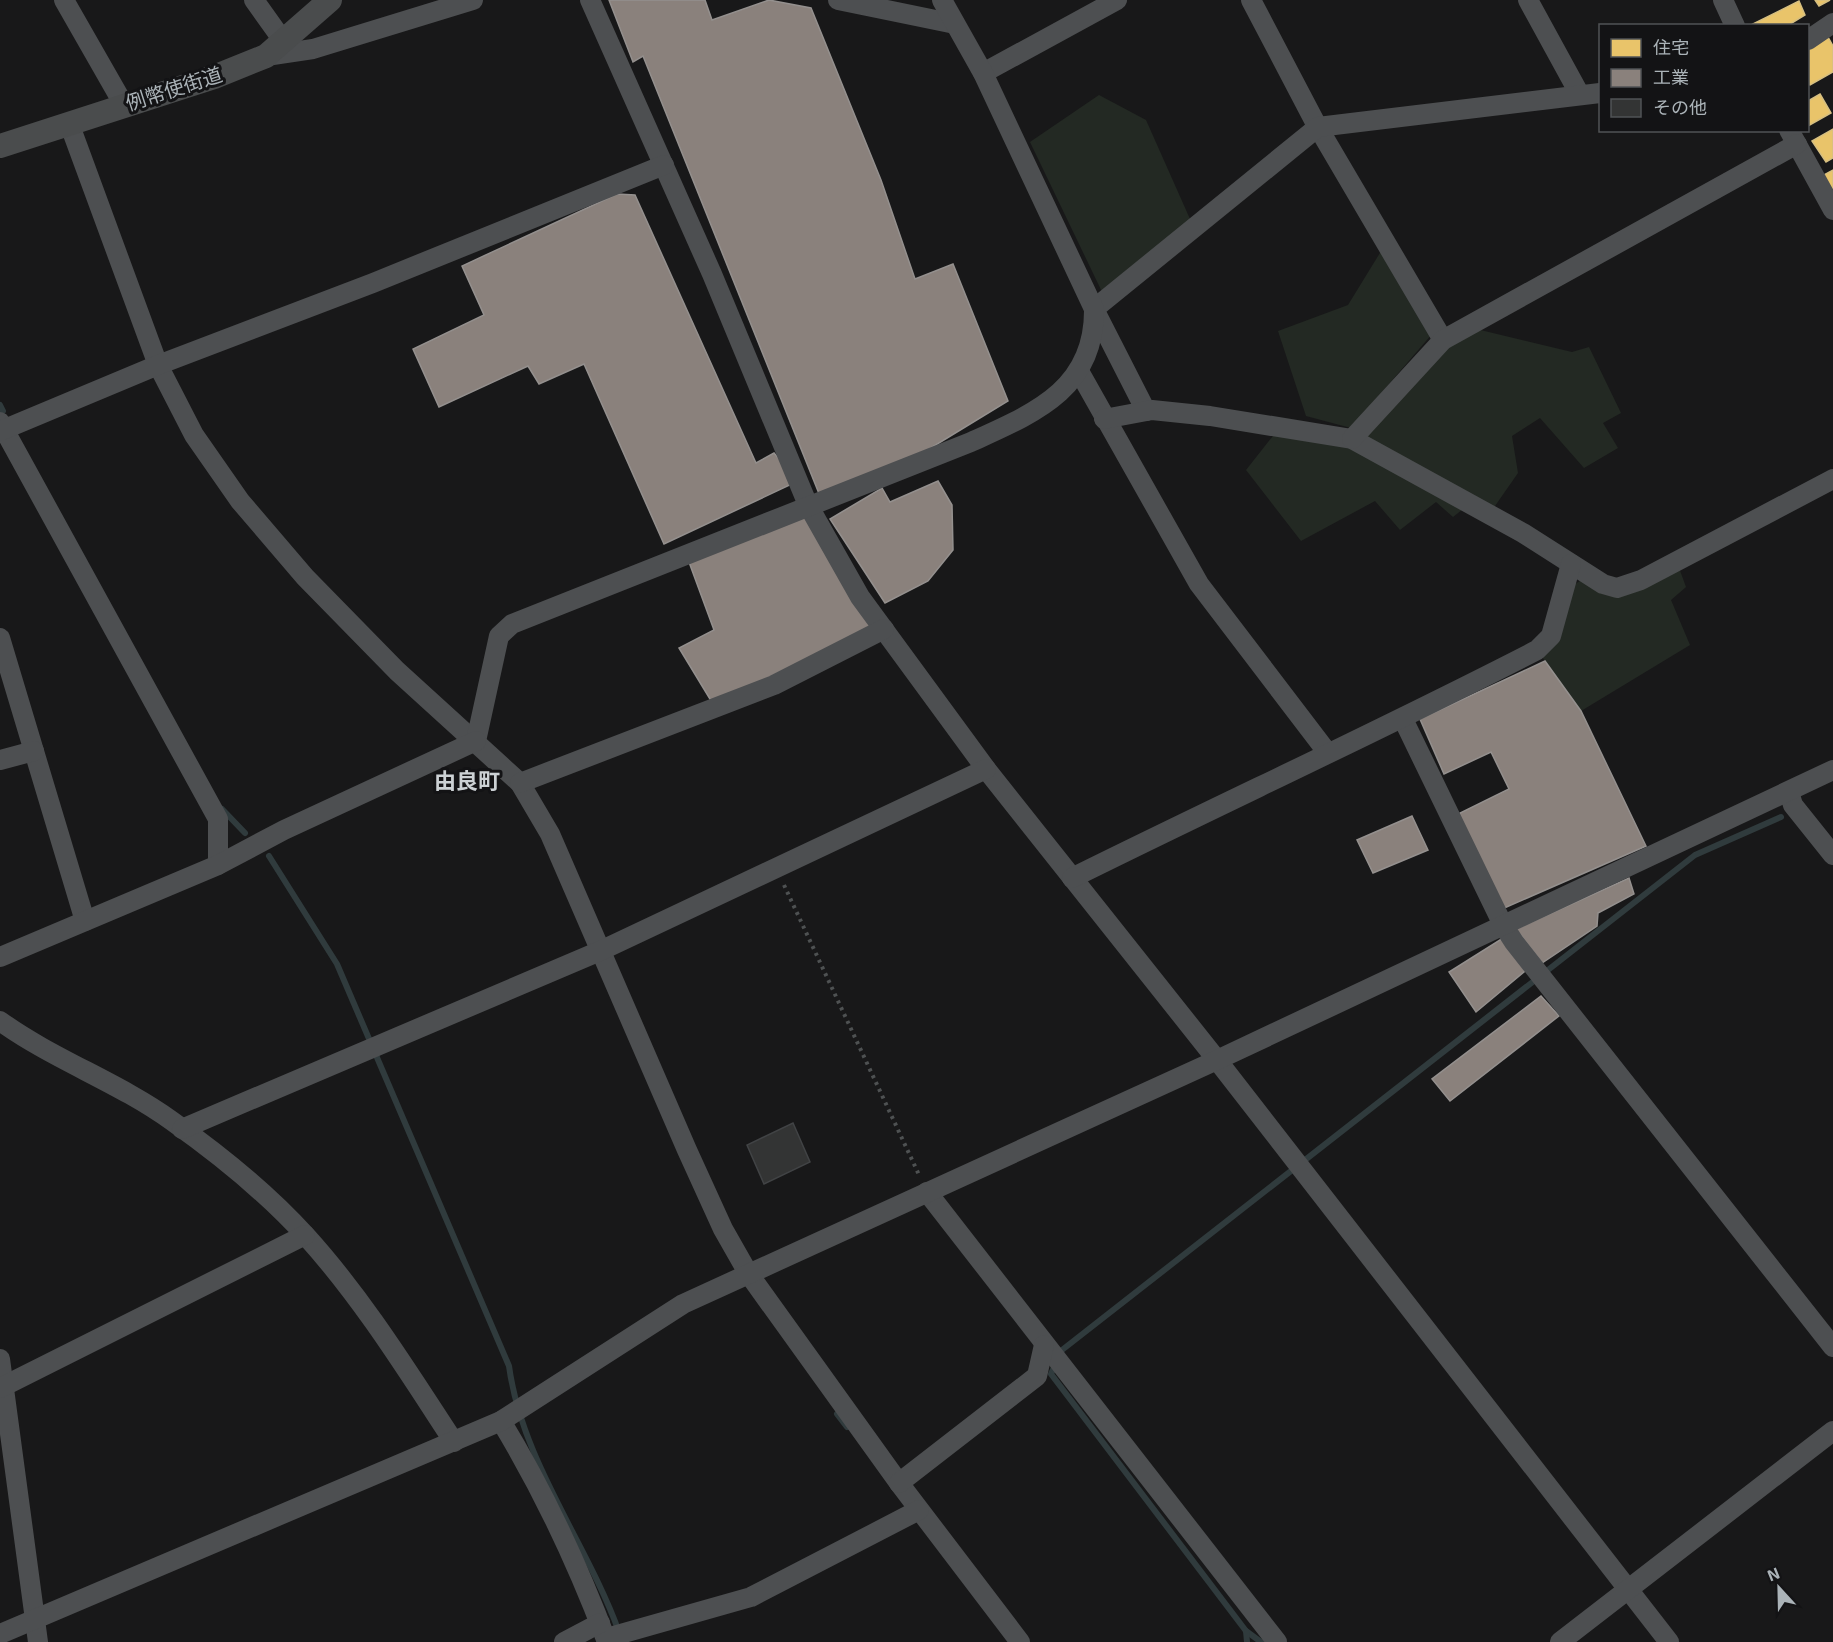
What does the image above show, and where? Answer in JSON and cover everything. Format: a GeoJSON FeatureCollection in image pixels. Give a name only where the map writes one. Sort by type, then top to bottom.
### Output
{"type":"FeatureCollection","features":[{"type":"Feature","properties":{"kind":"main road","name":"例幣使街道"},"geometry":{"type":"LineString","coordinates":[[0,146],[214,77],[275,49],[330,0]]}},
{"type":"Feature","properties":{"kind":"street"},"geometry":{"type":"LineString","coordinates":[[64,0],[124,105]]}},
{"type":"Feature","properties":{"kind":"street"},"geometry":{"type":"LineString","coordinates":[[254,0],[275,49],[313,49],[473,0]]}},
{"type":"Feature","properties":{"kind":"street"},"geometry":{"type":"LineString","coordinates":[[590,0],[664,165],[808,505],[860,597],[986,769],[1217,1060],[1669,1642]]}},
{"type":"Feature","properties":{"kind":"street"},"geometry":{"type":"LineString","coordinates":[[838,0],[955,24]]}},
{"type":"Feature","properties":{"kind":"street"},"geometry":{"type":"LineString","coordinates":[[942,0],[983,73],[1094,309],[1146,411]]}},
{"type":"Feature","properties":{"kind":"street"},"geometry":{"type":"LineString","coordinates":[[983,73],[1117,0]]}},
{"type":"Feature","properties":{"kind":"street"},"geometry":{"type":"LineString","coordinates":[[1251,0],[1318,127],[1443,340]]}},
{"type":"Feature","properties":{"kind":"street"},"geometry":{"type":"LineString","coordinates":[[1528,0],[1580,95]]}},
{"type":"Feature","properties":{"kind":"street"},"geometry":{"type":"LineString","coordinates":[[1723,0],[1734,24]]}},
{"type":"Feature","properties":{"kind":"street"},"geometry":{"type":"LineString","coordinates":[[1809,39],[1833,23]]}},
{"type":"Feature","properties":{"kind":"street"},"geometry":{"type":"LineString","coordinates":[[476,741],[499,636],[512,624],[808,505],[916,465],[1020,420],[1047,402],[1080,373],[1090,347],[1094,309],[1318,127],[1599,93]]}},
{"type":"Feature","properties":{"kind":"street"},"geometry":{"type":"LineString","coordinates":[[69,123],[158,365],[194,435],[247,509],[305,577],[397,670],[520,783],[550,834],[718,1219],[748,1273],[899,1484],[1020,1642]]}},
{"type":"Feature","properties":{"kind":"street"},"geometry":{"type":"LineString","coordinates":[[1352,439],[1443,340],[1793,137],[1833,210]]}},
{"type":"Feature","properties":{"kind":"street"},"geometry":{"type":"LineString","coordinates":[[218,866],[218,819],[1,428],[373,283],[664,165]]}},
{"type":"Feature","properties":{"kind":"street"},"geometry":{"type":"LineString","coordinates":[[1080,373],[1199,584],[1327,752]]}},
{"type":"Feature","properties":{"kind":"street"},"geometry":{"type":"LineString","coordinates":[[1104,419],[1146,411],[1210,416],[1352,439],[1523,533],[1603,584],[1617,588],[1641,580],[1833,479]]}},
{"type":"Feature","properties":{"kind":"street"},"geometry":{"type":"LineString","coordinates":[[1072,878],[1327,752],[1403,719],[1537,650],[1551,636],[1571,564]]}},
{"type":"Feature","properties":{"kind":"street"},"geometry":{"type":"LineString","coordinates":[[520,783],[774,684],[884,629]]}},
{"type":"Feature","properties":{"kind":"street"},"geometry":{"type":"LineString","coordinates":[[0,638],[85,921]]}},
{"type":"Feature","properties":{"kind":"street"},"geometry":{"type":"LineString","coordinates":[[1403,719],[1503,925],[1833,1347]]}},
{"type":"Feature","properties":{"kind":"street"},"geometry":{"type":"LineString","coordinates":[[0,957],[218,866],[284,830],[476,741]]}},
{"type":"Feature","properties":{"kind":"street"},"geometry":{"type":"LineString","coordinates":[[0,760],[34,751]]}},
{"type":"Feature","properties":{"kind":"street"},"geometry":{"type":"LineString","coordinates":[[182,1129],[600,951],[986,769]]}},
{"type":"Feature","properties":{"kind":"street"},"geometry":{"type":"LineString","coordinates":[[0,1634],[501,1421],[683,1304],[1217,1060],[1833,771]]}},
{"type":"Feature","properties":{"kind":"street"},"geometry":{"type":"LineString","coordinates":[[1789,792],[1793,805],[1833,855]]}},
{"type":"Feature","properties":{"kind":"street"},"geometry":{"type":"LineString","coordinates":[[0,1021],[56,1056],[139,1100],[182,1129],[239,1173],[305,1235],[382,1332],[454,1442]]}},
{"type":"Feature","properties":{"kind":"street"},"geometry":{"type":"LineString","coordinates":[[927,1192],[1276,1642]]}},
{"type":"Feature","properties":{"kind":"street"},"geometry":{"type":"LineString","coordinates":[[2,1387],[305,1235]]}},
{"type":"Feature","properties":{"kind":"street"},"geometry":{"type":"LineString","coordinates":[[899,1484],[1037,1376],[1044,1345]]}},
{"type":"Feature","properties":{"kind":"street"},"geometry":{"type":"LineString","coordinates":[[0,1359],[2,1387],[39,1642]]}},
{"type":"Feature","properties":{"kind":"street"},"geometry":{"type":"LineString","coordinates":[[501,1421],[534,1475],[562,1532],[604,1635]]}},
{"type":"Feature","properties":{"kind":"street"},"geometry":{"type":"LineString","coordinates":[[1560,1642],[1833,1431]]}},
{"type":"Feature","properties":{"kind":"street"},"geometry":{"type":"LineString","coordinates":[[564,1642],[604,1635],[751,1597],[919,1510]]}},
{"type":"Feature","properties":{"kind":"path"},"geometry":{"type":"LineString","coordinates":[[776,868],[927,1192]]}},
{"type":"Feature","properties":{"kind":"shaded area"},"geometry":{"type":"Polygon","coordinates":[[[1099,95],[1146,120],[1194,228],[1104,296],[1030,142],[1099,95]]]}},
{"type":"Feature","properties":{"kind":"shaded area"},"geometry":{"type":"Polygon","coordinates":[[[1383,248],[1432,334],[1351,428],[1306,416],[1278,331],[1348,305],[1383,248]]]}},
{"type":"Feature","properties":{"kind":"shaded area"},"geometry":{"type":"Polygon","coordinates":[[[1468,327],[1572,352],[1589,347],[1621,413],[1603,423],[1618,448],[1584,468],[1540,418],[1512,436],[1518,473],[1495,506],[1499,519],[1467,506],[1453,517],[1436,502],[1400,530],[1375,501],[1301,541],[1246,470],[1280,427],[1352,439],[1468,327]]]}},
{"type":"Feature","properties":{"kind":"shaded area"},"geometry":{"type":"Polygon","coordinates":[[[1678,565],[1686,587],[1671,600],[1690,645],[1581,711],[1537,650],[1564,591],[1583,579],[1617,588],[1678,565]]]}},
{"type":"Feature","properties":{"kind":"building: 住宅"},"geometry":{"type":"Polygon","coordinates":[[[1815,0],[1830,0],[1819,6],[1815,0]]]}},
{"type":"Feature","properties":{"kind":"building: 住宅"},"geometry":{"type":"Polygon","coordinates":[[[1799,1],[1805,15],[1790,24],[1753,24],[1799,1]]]}},
{"type":"Feature","properties":{"kind":"building: 住宅"},"geometry":{"type":"Polygon","coordinates":[[[1828,37],[1833,46],[1833,72],[1810,85],[1809,83],[1809,49],[1828,37]]]}},
{"type":"Feature","properties":{"kind":"building: 住宅"},"geometry":{"type":"Polygon","coordinates":[[[1820,94],[1831,113],[1809,125],[1809,100],[1820,94]]]}},
{"type":"Feature","properties":{"kind":"building: 住宅"},"geometry":{"type":"Polygon","coordinates":[[[1833,129],[1833,158],[1826,162],[1812,141],[1833,129]]]}},
{"type":"Feature","properties":{"kind":"building: 住宅"},"geometry":{"type":"Polygon","coordinates":[[[1833,170],[1833,191],[1822,176],[1833,170]]]}},
{"type":"Feature","properties":{"kind":"building: 工業"},"geometry":{"type":"Polygon","coordinates":[[[609,0],[705,0],[712,20],[769,0],[811,8],[881,180],[915,279],[953,264],[1008,401],[916,457],[820,496],[643,56],[633,62],[609,0]]]}},
{"type":"Feature","properties":{"kind":"building: 工業"},"geometry":{"type":"Polygon","coordinates":[[[617,194],[635,195],[756,463],[774,453],[786,467],[794,483],[664,544],[584,364],[539,384],[528,366],[439,407],[413,349],[484,315],[462,266],[617,194]]]}},
{"type":"Feature","properties":{"kind":"building: 工業"},"geometry":{"type":"Polygon","coordinates":[[[938,481],[952,505],[953,550],[928,581],[885,603],[830,519],[882,488],[890,502],[938,481]]]}},
{"type":"Feature","properties":{"kind":"building: 工業"},"geometry":{"type":"Polygon","coordinates":[[[805,510],[874,627],[713,704],[679,648],[714,630],[686,554],[805,510]]]}},
{"type":"Feature","properties":{"kind":"building: 工業"},"geometry":{"type":"Polygon","coordinates":[[[1545,661],[1581,711],[1646,846],[1502,909],[1458,814],[1509,789],[1491,752],[1444,774],[1420,719],[1545,661]]]}},
{"type":"Feature","properties":{"kind":"building: 工業"},"geometry":{"type":"Polygon","coordinates":[[[1412,816],[1428,850],[1373,873],[1357,840],[1412,816]]]}},
{"type":"Feature","properties":{"kind":"building: 工業"},"geometry":{"type":"Polygon","coordinates":[[[1629,878],[1634,894],[1598,913],[1597,926],[1542,963],[1516,929],[1629,878]]]}},
{"type":"Feature","properties":{"kind":"building: 工業"},"geometry":{"type":"Polygon","coordinates":[[[1503,938],[1525,971],[1476,1012],[1449,972],[1503,938]]]}},
{"type":"Feature","properties":{"kind":"building: 工業"},"geometry":{"type":"Polygon","coordinates":[[[1541,996],[1559,1016],[1450,1101],[1432,1079],[1541,996]]]}},
{"type":"Feature","properties":{"kind":"building: その他"},"geometry":{"type":"Polygon","coordinates":[[[793,1123],[810,1162],[764,1184],[747,1145],[793,1123]]]}},
{"type":"Feature","properties":{"kind":"waterway"},"geometry":{"type":"LineString","coordinates":[[0,405],[3,411]]}},
{"type":"Feature","properties":{"kind":"waterway"},"geometry":{"type":"LineString","coordinates":[[222,809],[245,833]]}},
{"type":"Feature","properties":{"kind":"waterway"},"geometry":{"type":"LineString","coordinates":[[1247,1642],[1246,1631],[1051,1374],[1062,1350],[1695,855],[1781,817]]}},
{"type":"Feature","properties":{"kind":"waterway"},"geometry":{"type":"LineString","coordinates":[[269,856],[337,964],[509,1366],[516,1401],[527,1436],[606,1599],[619,1632]]}},
{"type":"Feature","properties":{"kind":"waterway"},"geometry":{"type":"LineString","coordinates":[[837,1414],[847,1427]]}},
{"type":"Feature","properties":{"kind":"waterway"},"geometry":{"type":"LineString","coordinates":[[1246,1631],[1261,1642]]}},
{"type":"Feature","properties":{"kind":"district","name":"由良町"},"geometry":{"type":"Point","coordinates":[467,781]}}]}
